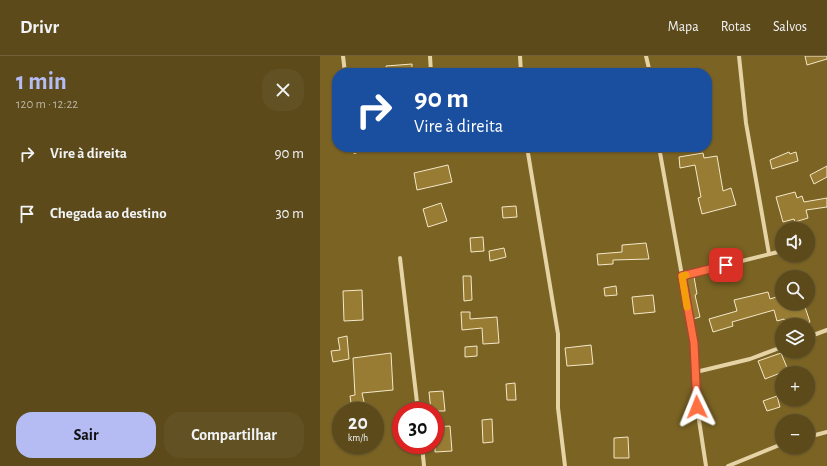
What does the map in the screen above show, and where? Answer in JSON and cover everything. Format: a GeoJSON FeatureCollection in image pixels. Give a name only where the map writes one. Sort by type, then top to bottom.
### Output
{"type":"FeatureCollection","features":[{"type":"Feature","properties":{"kind":"street"},"geometry":{"type":"LineString","coordinates":[[343,56],[344,68]]}},
{"type":"Feature","properties":{"kind":"street"},"geometry":{"type":"LineString","coordinates":[[430,56],[431,68]]}},
{"type":"Feature","properties":{"kind":"street"},"geometry":{"type":"LineString","coordinates":[[520,56],[521,68]]}},
{"type":"Feature","properties":{"kind":"street"},"geometry":{"type":"LineString","coordinates":[[646,56],[649,68]]}},
{"type":"Feature","properties":{"kind":"street"},"geometry":{"type":"LineString","coordinates":[[739,56],[746,123],[770,254]]}},
{"type":"Feature","properties":{"kind":"street"},"geometry":{"type":"LineString","coordinates":[[528,152],[558,334],[558,408],[565,466]]}},
{"type":"Feature","properties":{"kind":"street"},"geometry":{"type":"LineString","coordinates":[[660,152],[694,343],[697,407],[706,466]]}},
{"type":"Feature","properties":{"kind":"street"},"geometry":{"type":"LineString","coordinates":[[682,276],[775,253]]}},
{"type":"Feature","properties":{"kind":"street"},"geometry":{"type":"LineString","coordinates":[[400,258],[417,402]]}},
{"type":"Feature","properties":{"kind":"street"},"geometry":{"type":"LineString","coordinates":[[815,334],[827,330]]}},
{"type":"Feature","properties":{"kind":"street"},"geometry":{"type":"LineString","coordinates":[[696,372],[750,359],[775,350]]}},
{"type":"Feature","properties":{"kind":"street"},"geometry":{"type":"LineString","coordinates":[[815,435],[827,432]]}},
{"type":"Feature","properties":{"kind":"street"},"geometry":{"type":"LineString","coordinates":[[728,466],[775,447]]}},
{"type":"Feature","properties":{"kind":"street"},"geometry":{"type":"LineString","coordinates":[[423,454],[424,466]]}},
{"type":"Feature","properties":{"kind":"building"},"geometry":{"type":"Polygon","coordinates":[[[805,56],[827,56],[827,59],[807,65],[805,56]]]}},
{"type":"Feature","properties":{"kind":"building"},"geometry":{"type":"Polygon","coordinates":[[[412,64],[412,68],[386,68],[386,66],[412,64]]]}},
{"type":"Feature","properties":{"kind":"building"},"geometry":{"type":"Polygon","coordinates":[[[789,152],[790,154],[796,152],[798,161],[772,169],[770,160],[789,152]]]}},
{"type":"Feature","properties":{"kind":"building"},"geometry":{"type":"Polygon","coordinates":[[[703,153],[704,158],[717,156],[723,191],[731,188],[736,205],[702,214],[698,198],[701,197],[695,165],[680,168],[679,157],[703,153]]]}},
{"type":"Feature","properties":{"kind":"building"},"geometry":{"type":"Polygon","coordinates":[[[448,165],[452,182],[417,190],[414,173],[448,165]]]}},
{"type":"Feature","properties":{"kind":"building"},"geometry":{"type":"Polygon","coordinates":[[[827,166],[827,177],[814,184],[810,175],[827,166]]]}},
{"type":"Feature","properties":{"kind":"building"},"geometry":{"type":"Polygon","coordinates":[[[795,192],[797,198],[802,196],[804,202],[827,198],[827,207],[806,210],[808,218],[795,222],[794,219],[783,222],[776,197],[795,192]]]}},
{"type":"Feature","properties":{"kind":"building"},"geometry":{"type":"Polygon","coordinates":[[[441,203],[447,221],[428,227],[423,209],[441,203]]]}},
{"type":"Feature","properties":{"kind":"building"},"geometry":{"type":"Polygon","coordinates":[[[516,206],[517,217],[503,218],[502,207],[516,206]]]}},
{"type":"Feature","properties":{"kind":"building"},"geometry":{"type":"Polygon","coordinates":[[[483,237],[484,251],[471,252],[470,238],[483,237]]]}},
{"type":"Feature","properties":{"kind":"building"},"geometry":{"type":"Polygon","coordinates":[[[646,243],[649,259],[613,260],[613,264],[598,265],[597,254],[622,252],[622,245],[646,243]]]}},
{"type":"Feature","properties":{"kind":"building"},"geometry":{"type":"Polygon","coordinates":[[[504,248],[506,257],[490,261],[489,251],[504,248]]]}},
{"type":"Feature","properties":{"kind":"building"},"geometry":{"type":"Polygon","coordinates":[[[463,276],[471,276],[472,300],[464,301],[463,276]]]}},
{"type":"Feature","properties":{"kind":"building"},"geometry":{"type":"Polygon","coordinates":[[[694,277],[697,294],[695,295],[700,317],[693,319],[686,279],[694,277]]]}},
{"type":"Feature","properties":{"kind":"building"},"geometry":{"type":"Polygon","coordinates":[[[616,286],[617,295],[605,296],[604,288],[616,286]]]}},
{"type":"Feature","properties":{"kind":"building"},"geometry":{"type":"Polygon","coordinates":[[[362,290],[363,320],[344,321],[343,291],[362,290]]]}},
{"type":"Feature","properties":{"kind":"building"},"geometry":{"type":"Polygon","coordinates":[[[768,292],[770,299],[775,297],[775,310],[806,310],[809,318],[776,318],[774,310],[732,322],[733,326],[713,332],[709,319],[737,311],[734,300],[768,292]]]}},
{"type":"Feature","properties":{"kind":"building"},"geometry":{"type":"Polygon","coordinates":[[[653,295],[655,312],[634,314],[632,297],[653,295]]]}},
{"type":"Feature","properties":{"kind":"building"},"geometry":{"type":"Polygon","coordinates":[[[461,312],[470,312],[470,319],[497,317],[499,343],[483,344],[482,328],[462,330],[461,312]]]}},
{"type":"Feature","properties":{"kind":"building"},"geometry":{"type":"Polygon","coordinates":[[[347,336],[349,359],[333,362],[331,351],[340,350],[338,338],[347,336]]]}},
{"type":"Feature","properties":{"kind":"building"},"geometry":{"type":"Polygon","coordinates":[[[591,345],[593,364],[567,366],[565,348],[591,345]]]}},
{"type":"Feature","properties":{"kind":"building"},"geometry":{"type":"Polygon","coordinates":[[[477,346],[477,356],[465,357],[465,347],[477,346]]]}},
{"type":"Feature","properties":{"kind":"building"},"geometry":{"type":"Polygon","coordinates":[[[391,353],[393,390],[362,393],[364,402],[351,402],[350,396],[355,395],[353,358],[391,353]]]}},
{"type":"Feature","properties":{"kind":"building"},"geometry":{"type":"Polygon","coordinates":[[[775,355],[775,358],[783,358],[786,366],[775,366],[775,375],[765,379],[758,361],[775,355]]]}},
{"type":"Feature","properties":{"kind":"building"},"geometry":{"type":"Polygon","coordinates":[[[515,383],[516,400],[507,400],[506,384],[515,383]]]}},
{"type":"Feature","properties":{"kind":"building"},"geometry":{"type":"Polygon","coordinates":[[[443,391],[445,411],[444,402],[430,402],[429,392],[443,391]]]}},
{"type":"Feature","properties":{"kind":"building"},"geometry":{"type":"Polygon","coordinates":[[[775,397],[775,406],[780,407],[767,411],[763,401],[775,397]]]}},
{"type":"Feature","properties":{"kind":"building"},"geometry":{"type":"Polygon","coordinates":[[[492,419],[493,442],[483,443],[482,420],[492,419]]]}},
{"type":"Feature","properties":{"kind":"building"},"geometry":{"type":"Polygon","coordinates":[[[444,426],[450,426],[452,451],[444,451],[444,426]]]}},
{"type":"Feature","properties":{"kind":"building"},"geometry":{"type":"Polygon","coordinates":[[[628,437],[629,458],[614,458],[614,438],[628,437]]]}},
{"type":"Feature","properties":{"kind":"slow traffic"},"geometry":{"type":"LineString","coordinates":[[686,275],[682,276],[687,307]]}},
{"type":"Feature","properties":{"kind":"route"},"geometry":{"type":"LineString","coordinates":[[697,407],[694,343],[682,276],[726,265]]}}]}
